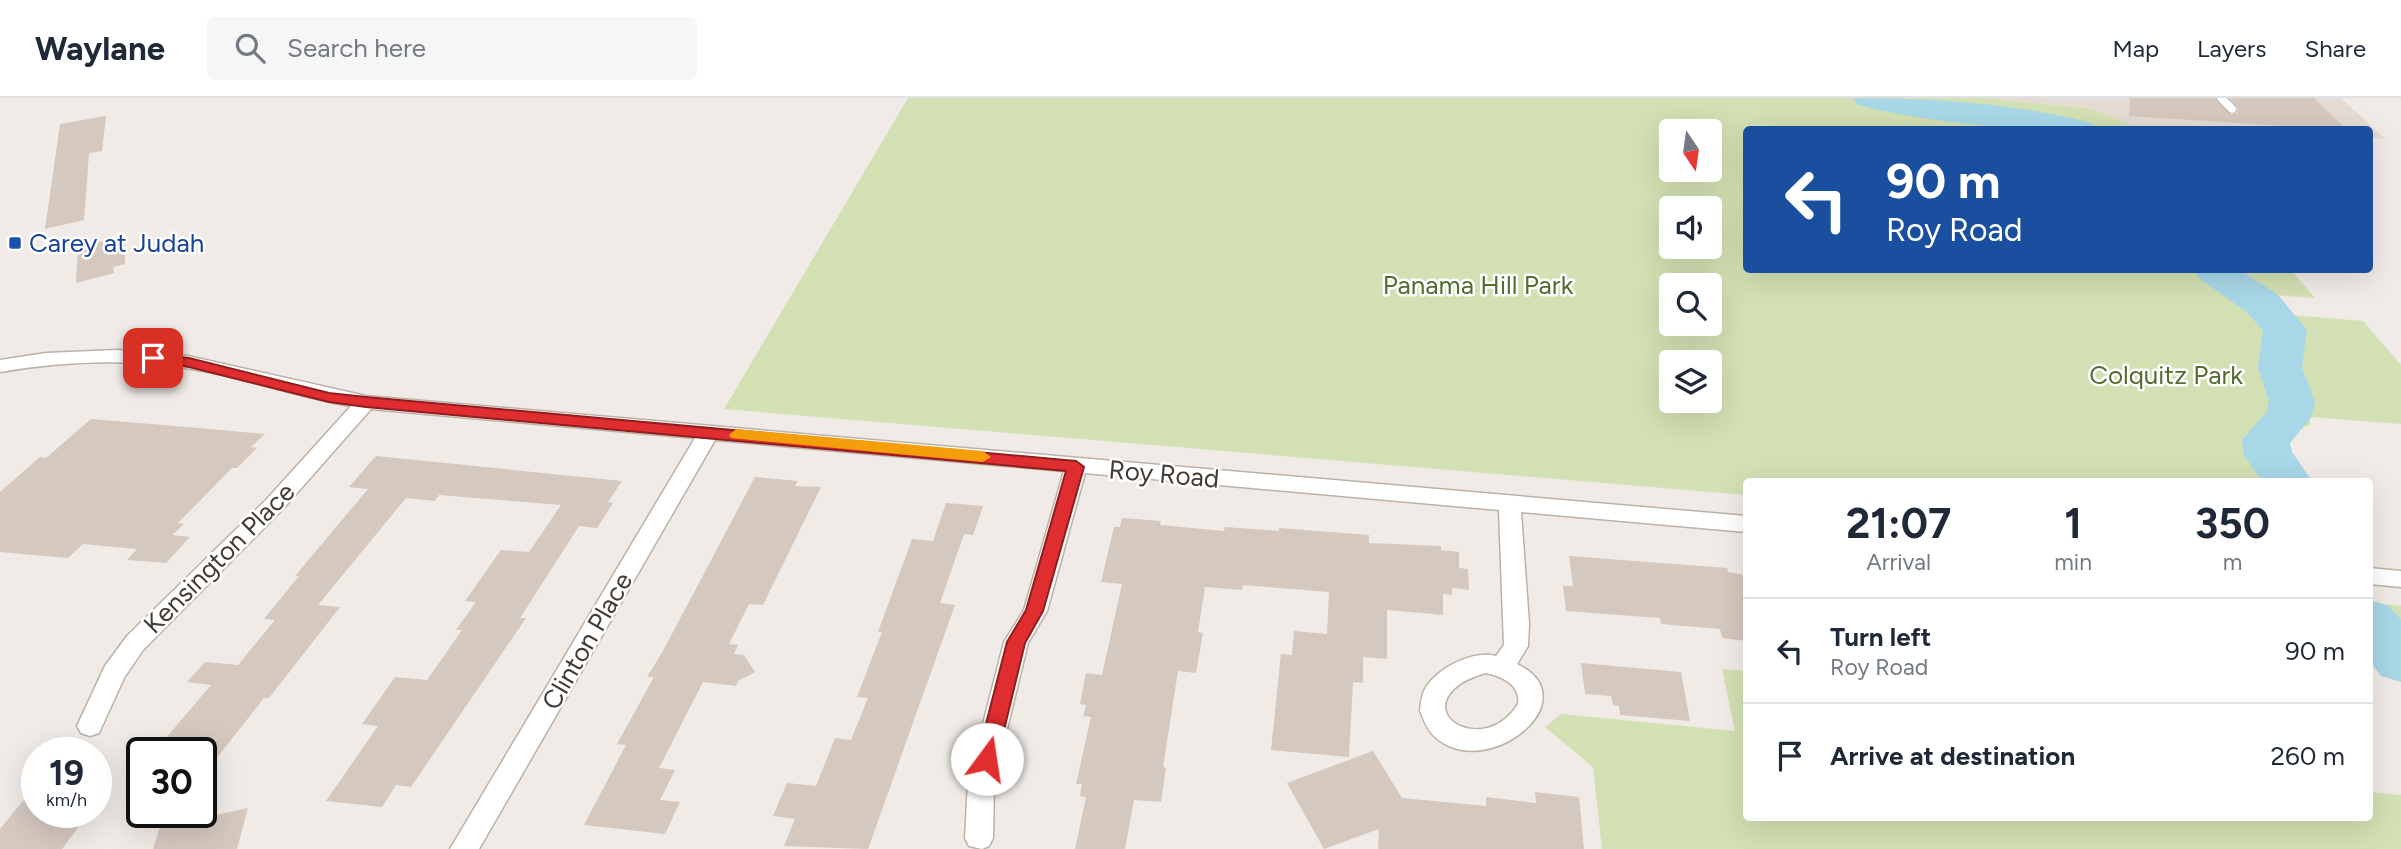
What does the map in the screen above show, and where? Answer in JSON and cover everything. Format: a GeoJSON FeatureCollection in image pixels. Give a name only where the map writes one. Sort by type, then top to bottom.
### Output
{"type":"FeatureCollection","features":[{"type":"Feature","properties":{"kind":"street","name":"Roy Road"},"geometry":{"type":"LineString","coordinates":[[0,366],[28,360],[80,357],[153,358],[189,363],[329,397],[366,402],[1076,467],[1743,524]]}},
{"type":"Feature","properties":{"kind":"street","name":"Kensington Place"},"geometry":{"type":"LineString","coordinates":[[90,726],[114,673],[135,643],[274,505],[366,402]]}},
{"type":"Feature","properties":{"kind":"street","name":"Clinton Place"},"geometry":{"type":"LineString","coordinates":[[464,849],[709,432]]}},
{"type":"Feature","properties":{"kind":"street"},"geometry":{"type":"LineString","coordinates":[[979,838],[981,782],[1016,642],[1035,611],[1076,467]]}},
{"type":"Feature","properties":{"kind":"street"},"geometry":{"type":"LineString","coordinates":[[1503,666],[1516,646],[1517,624],[1510,505]]}},
{"type":"Feature","properties":{"kind":"street"},"geometry":{"type":"LineString","coordinates":[[2373,576],[2401,579]]}},
{"type":"Feature","properties":{"kind":"lane"},"geometry":{"type":"LineString","coordinates":[[2221,98],[2232,109]]}},
{"type":"Feature","properties":{"kind":"shaded area"},"geometry":{"type":"Polygon","coordinates":[[[1982,98],[2341,98],[2371,126],[2133,125],[2088,108],[1982,98]]]}},
{"type":"Feature","properties":{"kind":"shaded area"},"geometry":{"type":"Polygon","coordinates":[[[2373,128],[2385,139],[2373,138],[2373,128]]]}},
{"type":"Feature","properties":{"kind":"green space","name":"Panama Hill Park"},"geometry":{"type":"Polygon","coordinates":[[[908,98],[1982,98],[2088,108],[2133,125],[2150,126],[1743,126],[1743,273],[2294,273],[2315,298],[2246,293],[2269,313],[2363,321],[2401,365],[2401,424],[2310,417],[2310,425],[2272,440],[2270,446],[2278,459],[2300,478],[1743,478],[1743,495],[724,409],[908,98]]]}},
{"type":"Feature","properties":{"kind":"green space"},"geometry":{"type":"Polygon","coordinates":[[[2373,603],[2401,606],[2401,677],[2373,654],[2373,603]]]}},
{"type":"Feature","properties":{"kind":"green space"},"geometry":{"type":"Polygon","coordinates":[[[1722,669],[1743,671],[1743,821],[2373,821],[2373,792],[2401,795],[2401,849],[1602,849],[1593,767],[1545,727],[1561,714],[1735,731],[1722,669]]]}},
{"type":"Feature","properties":{"kind":"building"},"geometry":{"type":"Polygon","coordinates":[[[2130,98],[2215,98],[2231,115],[2237,113],[2238,108],[2230,98],[2314,98],[2343,126],[2285,126],[2129,116],[2130,98]]]}},
{"type":"Feature","properties":{"kind":"building"},"geometry":{"type":"Polygon","coordinates":[[[106,116],[102,151],[89,153],[84,220],[45,229],[60,124],[106,116]]]}},
{"type":"Feature","properties":{"kind":"building"},"geometry":{"type":"Polygon","coordinates":[[[125,236],[125,264],[113,267],[114,273],[76,283],[78,247],[125,236]]]}},
{"type":"Feature","properties":{"kind":"building"},"geometry":{"type":"Polygon","coordinates":[[[91,419],[265,434],[251,447],[257,448],[237,468],[232,468],[178,523],[184,524],[172,535],[190,537],[166,563],[127,560],[137,549],[83,544],[68,558],[0,552],[0,492],[40,457],[46,458],[91,419]]]}},
{"type":"Feature","properties":{"kind":"building"},"geometry":{"type":"Polygon","coordinates":[[[376,456],[622,481],[608,502],[613,503],[597,528],[579,526],[520,618],[526,618],[411,787],[396,785],[382,807],[326,801],[378,726],[362,724],[395,677],[427,680],[462,630],[456,630],[476,602],[465,601],[501,550],[529,552],[561,505],[439,495],[435,501],[406,498],[318,605],[340,607],[269,698],[264,698],[217,758],[217,737],[167,737],[211,685],[187,682],[205,662],[238,665],[275,620],[264,619],[299,576],[295,576],[368,489],[349,487],[376,456]]]}},
{"type":"Feature","properties":{"kind":"building"},"geometry":{"type":"Polygon","coordinates":[[[755,477],[798,481],[795,486],[821,487],[763,605],[749,604],[729,644],[738,645],[734,654],[744,655],[755,672],[738,681],[736,686],[703,682],[659,768],[675,770],[660,800],[680,802],[665,834],[584,825],[626,745],[617,744],[654,677],[647,677],[755,477]]]}},
{"type":"Feature","properties":{"kind":"building"},"geometry":{"type":"Polygon","coordinates":[[[946,503],[983,506],[973,535],[964,534],[940,603],[955,605],[868,849],[784,846],[795,819],[773,816],[787,783],[816,786],[835,738],[851,740],[868,698],[857,697],[882,632],[878,632],[912,539],[933,541],[946,503]]]}},
{"type":"Feature","properties":{"kind":"building"},"geometry":{"type":"Polygon","coordinates":[[[1122,518],[1161,521],[1160,525],[1224,531],[1225,527],[1279,531],[1279,528],[1369,535],[1369,543],[1441,546],[1441,550],[1459,552],[1459,568],[1468,569],[1469,590],[1452,588],[1452,595],[1443,594],[1443,615],[1387,610],[1387,659],[1363,657],[1363,683],[1353,682],[1349,757],[1271,750],[1281,654],[1292,655],[1294,631],[1327,634],[1329,592],[1243,585],[1242,590],[1205,587],[1198,632],[1203,633],[1196,673],[1178,671],[1163,767],[1166,768],[1161,802],[1134,800],[1125,849],[1075,849],[1086,797],[1080,796],[1082,784],[1076,784],[1091,717],[1083,716],[1086,705],[1080,704],[1086,673],[1102,675],[1122,584],[1101,582],[1114,527],[1120,527],[1122,518]]]}},
{"type":"Feature","properties":{"kind":"building"},"geometry":{"type":"Polygon","coordinates":[[[1569,556],[1727,568],[1728,572],[1743,574],[1743,641],[1722,638],[1720,629],[1661,624],[1660,618],[1566,611],[1563,586],[1573,586],[1569,556]]]}},
{"type":"Feature","properties":{"kind":"building"},"geometry":{"type":"Polygon","coordinates":[[[1581,663],[1681,672],[1690,721],[1620,715],[1619,706],[1613,705],[1611,696],[1585,694],[1581,663]]]}},
{"type":"Feature","properties":{"kind":"building"},"geometry":{"type":"Polygon","coordinates":[[[1373,751],[1402,798],[1486,806],[1486,797],[1536,803],[1535,792],[1579,797],[1584,849],[1378,849],[1379,829],[1324,849],[1287,783],[1373,751]]]}},
{"type":"Feature","properties":{"kind":"building"},"geometry":{"type":"Polygon","coordinates":[[[21,803],[21,828],[78,828],[62,849],[0,849],[0,829],[21,803]]]}},
{"type":"Feature","properties":{"kind":"building"},"geometry":{"type":"Polygon","coordinates":[[[248,808],[237,849],[153,849],[160,828],[217,828],[217,815],[248,808]]]}},
{"type":"Feature","properties":{"kind":"waterway"},"geometry":{"type":"LineString","coordinates":[[1870,98],[1922,108],[2063,126]]}},
{"type":"Feature","properties":{"kind":"waterway"},"geometry":{"type":"LineString","coordinates":[[2218,273],[2263,304],[2285,330],[2280,368],[2292,401],[2289,416],[2266,440],[2268,455],[2286,478]]}},
{"type":"Feature","properties":{"kind":"waterway"},"geometry":{"type":"LineString","coordinates":[[2373,625],[2401,660]]}},
{"type":"Feature","properties":{"kind":"slow traffic"},"geometry":{"type":"LineString","coordinates":[[736,435],[983,457]]}},
{"type":"Feature","properties":{"kind":"place","name":"Carey at Judah"},"geometry":{"type":"Point","coordinates":[15,243]}},
{"type":"Feature","properties":{"kind":"route"},"geometry":{"type":"LineString","coordinates":[[153,358],[219,369],[298,391],[366,402],[1076,467],[1035,611],[1016,642],[987,759]]}},
{"type":"Feature","properties":{"kind":"park label","name":"Colquitz Park"},"geometry":{"type":"Point","coordinates":[2166,375]}}]}
